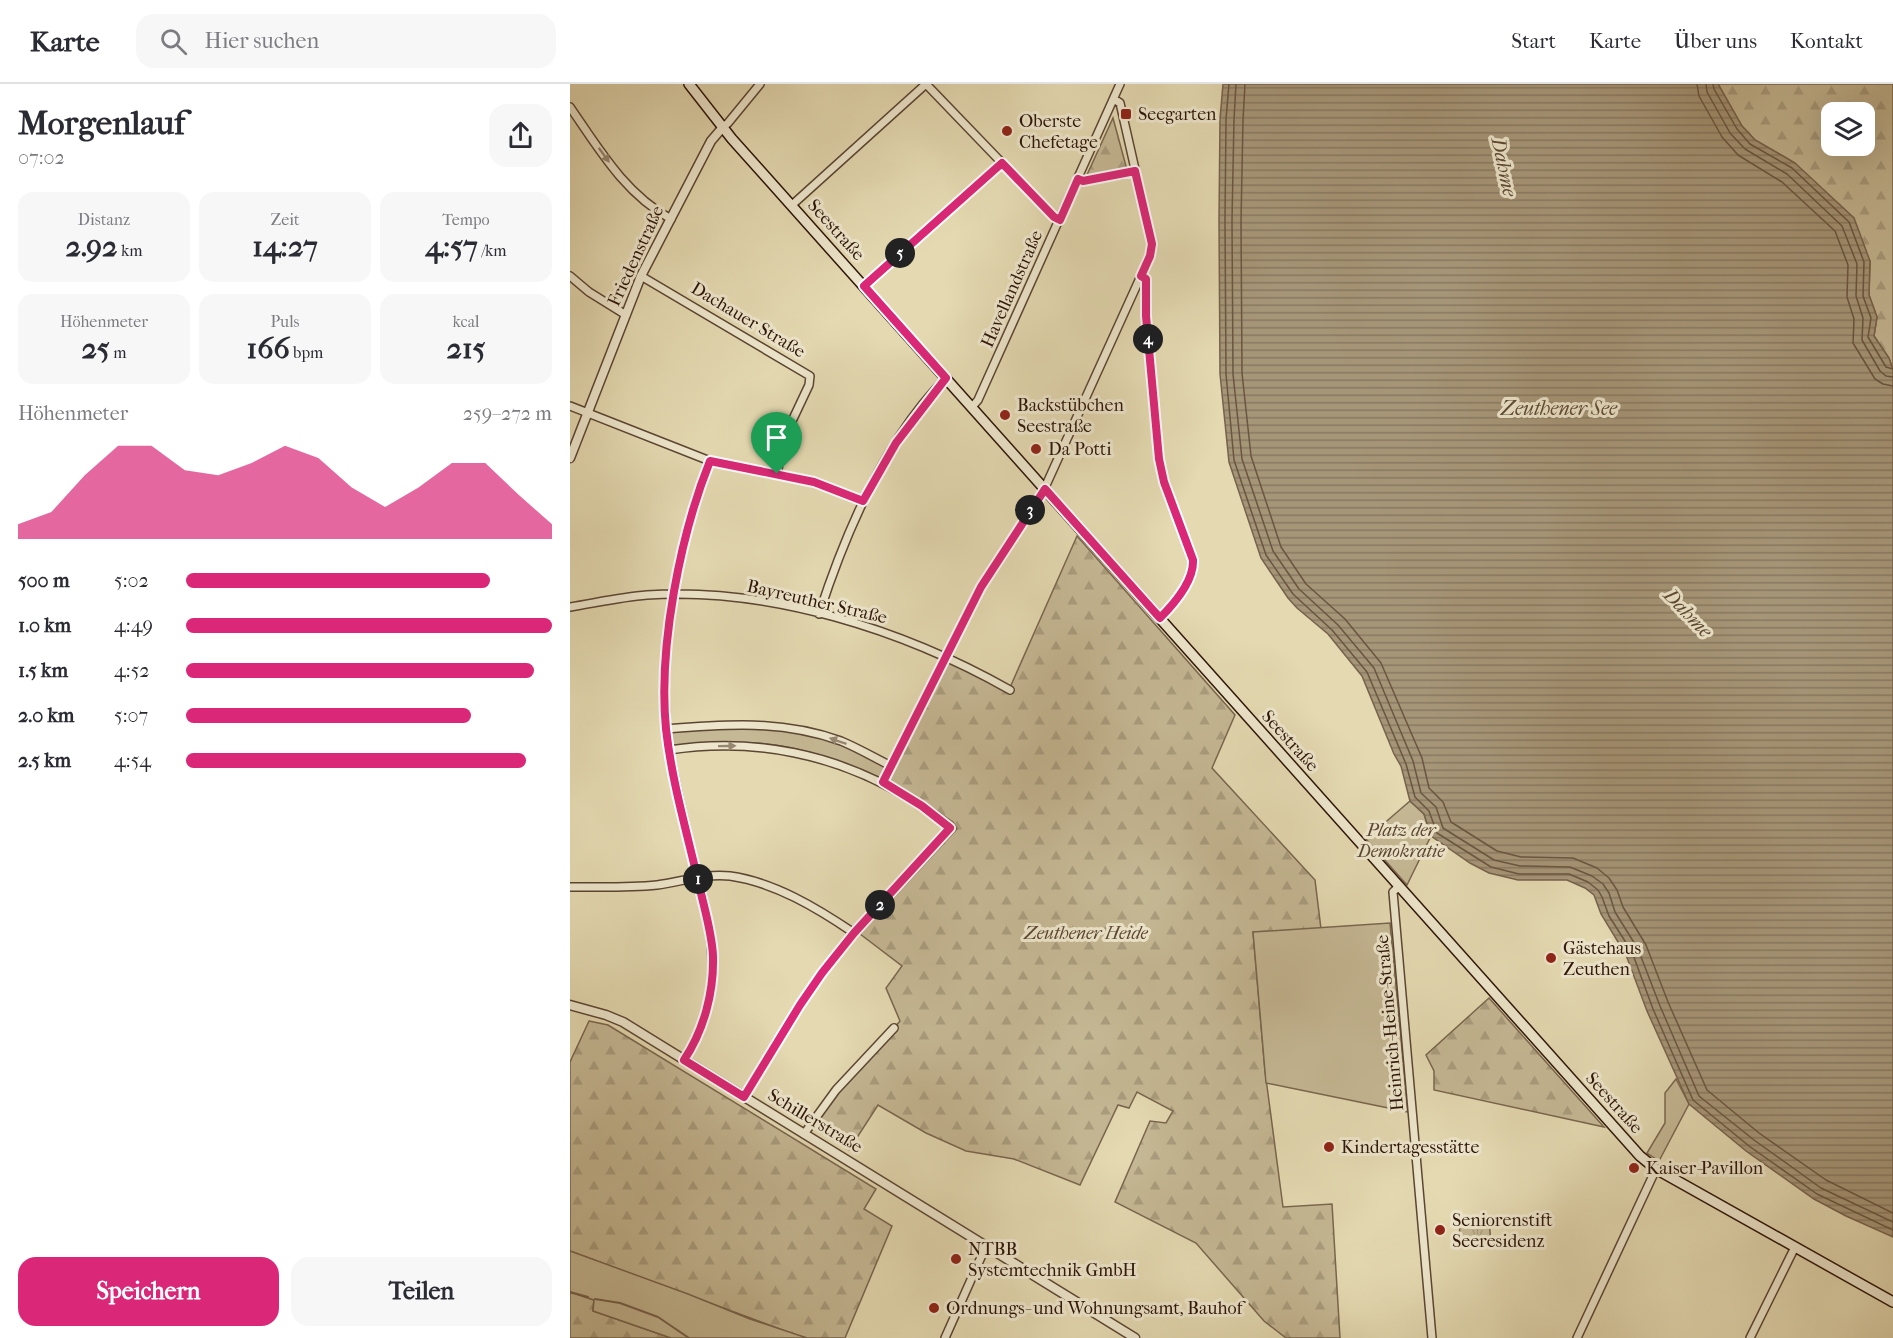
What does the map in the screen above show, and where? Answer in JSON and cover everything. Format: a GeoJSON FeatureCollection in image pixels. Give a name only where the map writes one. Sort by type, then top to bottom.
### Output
{"type":"FeatureCollection","features":[{"type":"Feature","properties":{"kind":"main road","name":"Seestraße"},"geometry":{"type":"LineString","coordinates":[[689,84],[792,206],[1636,1152],[1656,1169],[1893,1302]]}},
{"type":"Feature","properties":{"kind":"street","name":"Friedenstraße"},"geometry":{"type":"LineString","coordinates":[[570,458],[641,276],[711,141],[760,84]]}},
{"type":"Feature","properties":{"kind":"street"},"geometry":{"type":"LineString","coordinates":[[792,206],[926,84],[1054,217],[1060,220]]}},
{"type":"Feature","properties":{"kind":"street","name":"Havellandstraße"},"geometry":{"type":"LineString","coordinates":[[972,407],[978,400],[1120,84]]}},
{"type":"Feature","properties":{"kind":"street"},"geometry":{"type":"LineString","coordinates":[[883,782],[981,587],[1045,489],[1150,256],[1152,244],[1120,103],[1114,99]]}},
{"type":"Feature","properties":{"kind":"street"},"geometry":{"type":"LineString","coordinates":[[570,108],[628,187],[646,204],[671,219]]}},
{"type":"Feature","properties":{"kind":"street"},"geometry":{"type":"LineString","coordinates":[[864,286],[1002,163]]}},
{"type":"Feature","properties":{"kind":"street"},"geometry":{"type":"LineString","coordinates":[[1078,179],[1083,181],[1135,171]]}},
{"type":"Feature","properties":{"kind":"street"},"geometry":{"type":"LineString","coordinates":[[570,276],[589,292],[626,315]]}},
{"type":"Feature","properties":{"kind":"street","name":"Dachauer Straße"},"geometry":{"type":"LineString","coordinates":[[641,276],[810,376],[809,385],[784,438],[777,474]]}},
{"type":"Feature","properties":{"kind":"street"},"geometry":{"type":"LineString","coordinates":[[1141,276],[1146,279],[1146,316],[1159,459],[1164,482],[1193,560],[1193,569],[1176,599],[1160,618]]}},
{"type":"Feature","properties":{"kind":"street"},"geometry":{"type":"LineString","coordinates":[[819,614],[840,554],[863,501],[896,443],[946,378]]}},
{"type":"Feature","properties":{"kind":"street"},"geometry":{"type":"LineString","coordinates":[[570,406],[710,461],[814,482],[863,501]]}},
{"type":"Feature","properties":{"kind":"street"},"geometry":{"type":"LineString","coordinates":[[684,1060],[698,1034],[708,1004],[712,975],[711,940],[669,750],[666,729],[667,658],[674,594],[692,512],[710,461]]}},
{"type":"Feature","properties":{"kind":"street","name":"Bayreuther Straße"},"geometry":{"type":"LineString","coordinates":[[570,607],[645,595],[674,594],[755,601],[819,614],[900,637],[971,668],[1010,690]]}},
{"type":"Feature","properties":{"kind":"street"},"geometry":{"type":"LineString","coordinates":[[666,729],[749,724],[788,728],[842,742],[891,766]]}},
{"type":"Feature","properties":{"kind":"street"},"geometry":{"type":"LineString","coordinates":[[669,750],[726,745],[754,746],[820,758],[883,782],[922,806],[950,828],[854,933],[800,1005],[744,1097]]}},
{"type":"Feature","properties":{"kind":"street"},"geometry":{"type":"LineString","coordinates":[[570,887],[635,887],[698,877],[727,876],[749,879],[767,885],[832,918],[854,933]]}},
{"type":"Feature","properties":{"kind":"street","name":"Heinrich-Heine-Straße"},"geometry":{"type":"LineString","coordinates":[[1398,887],[1393,892],[1432,1338]]}},
{"type":"Feature","properties":{"kind":"street","name":"Schillerstraße"},"geometry":{"type":"LineString","coordinates":[[570,1005],[623,1022],[1135,1338]]}},
{"type":"Feature","properties":{"kind":"street"},"geometry":{"type":"LineString","coordinates":[[804,1134],[836,1090],[894,1028]]}},
{"type":"Feature","properties":{"kind":"street"},"geometry":{"type":"LineString","coordinates":[[1577,1338],[1656,1169]]}},
{"type":"Feature","properties":{"kind":"street"},"geometry":{"type":"LineString","coordinates":[[945,1338],[986,1246]]}},
{"type":"Feature","properties":{"kind":"street"},"geometry":{"type":"LineString","coordinates":[[1750,1338],[1795,1247]]}},
{"type":"Feature","properties":{"kind":"green space"},"geometry":{"type":"Polygon","coordinates":[[[1718,84],[1893,84],[1893,370],[1889,358],[1874,336],[1877,317],[1869,295],[1870,261],[1795,163],[1755,140],[1742,126],[1718,84]]]}},
{"type":"Feature","properties":{"kind":"green space"},"geometry":{"type":"Polygon","coordinates":[[[1113,118],[1127,170],[1086,177],[1113,118]]]}},
{"type":"Feature","properties":{"kind":"green space","name":"Zeuthener Heide"},"geometry":{"type":"Polygon","coordinates":[[[1077,536],[1235,715],[1212,768],[1315,880],[1321,929],[1253,932],[1265,1071],[1283,1207],[1332,1204],[1340,1338],[1286,1338],[1264,1321],[1196,1243],[1115,1202],[1150,1121],[1166,1123],[1173,1111],[1137,1092],[1129,1108],[1118,1105],[1080,1185],[1014,1159],[966,1151],[926,1133],[878,1105],[849,1150],[813,1127],[833,1098],[900,1021],[886,988],[902,966],[860,934],[957,829],[953,822],[889,780],[949,661],[1008,692],[1077,536]]]}},
{"type":"Feature","properties":{"kind":"green space"},"geometry":{"type":"Polygon","coordinates":[[[730,726],[786,730],[827,740],[852,749],[886,767],[885,773],[881,778],[820,755],[772,744],[672,745],[670,731],[730,726]]]}},
{"type":"Feature","properties":{"kind":"green space","name":"Platz der Demokratie"},"geometry":{"type":"Polygon","coordinates":[[[1410,801],[1424,814],[1431,836],[1407,885],[1366,839],[1410,801]]]}},
{"type":"Feature","properties":{"kind":"green space"},"geometry":{"type":"Polygon","coordinates":[[[1390,923],[1408,1112],[1266,1083],[1253,932],[1390,923]]]}},
{"type":"Feature","properties":{"kind":"green space"},"geometry":{"type":"Polygon","coordinates":[[[1489,998],[1604,1127],[1434,1090],[1434,1071],[1426,1055],[1489,998]]]}},
{"type":"Feature","properties":{"kind":"green space"},"geometry":{"type":"Polygon","coordinates":[[[589,1021],[608,1025],[876,1189],[864,1209],[892,1226],[845,1338],[807,1338],[796,1335],[570,1251],[570,1062],[589,1021]]]}},
{"type":"Feature","properties":{"kind":"green space"},"geometry":{"type":"Polygon","coordinates":[[[1676,1079],[1689,1104],[1659,1161],[1647,1153],[1665,1123],[1665,1093],[1676,1079]]]}},
{"type":"Feature","properties":{"kind":"green space"},"geometry":{"type":"Polygon","coordinates":[[[1489,1217],[1491,1246],[1459,1248],[1460,1219],[1489,1217]]]}},
{"type":"Feature","properties":{"kind":"green space"},"geometry":{"type":"Polygon","coordinates":[[[570,1251],[750,1319],[807,1338],[671,1338],[593,1311],[594,1300],[570,1292],[570,1251]]]}},
{"type":"Feature","properties":{"kind":"green space"},"geometry":{"type":"Polygon","coordinates":[[[570,1292],[594,1300],[593,1311],[671,1338],[570,1338],[570,1292]]]}},
{"type":"Feature","properties":{"kind":"water","name":"Zeuthener See"},"geometry":{"type":"Polygon","coordinates":[[[1223,84],[1718,84],[1742,126],[1755,140],[1795,163],[1854,218],[1870,261],[1869,295],[1877,317],[1874,336],[1889,358],[1893,370],[1893,1237],[1814,1199],[1746,1151],[1689,1104],[1647,1011],[1626,955],[1601,914],[1594,895],[1567,880],[1518,880],[1489,873],[1431,836],[1424,814],[1410,801],[1401,766],[1362,676],[1328,634],[1288,598],[1261,558],[1229,462],[1220,374],[1220,119],[1223,84]]]}},
{"type":"Feature","properties":{"kind":"waterway"},"geometry":{"type":"LineString","coordinates":[[570,1292],[588,1297]]}},
{"type":"Feature","properties":{"kind":"waterway"},"geometry":{"type":"LineString","coordinates":[[595,1299],[620,1303],[658,1317],[689,1338]]}},
{"type":"Feature","properties":{"kind":"place","name":"Seegarten"},"geometry":{"type":"Point","coordinates":[1126,114]}},
{"type":"Feature","properties":{"kind":"place","name":"Oberste Chefetage"},"geometry":{"type":"Point","coordinates":[1007,131]}},
{"type":"Feature","properties":{"kind":"place","name":"Backstübchen Seestraße"},"geometry":{"type":"Point","coordinates":[1005,415]}},
{"type":"Feature","properties":{"kind":"place","name":"Da Potti"},"geometry":{"type":"Point","coordinates":[1036,449]}},
{"type":"Feature","properties":{"kind":"place","name":"Gästehaus Zeuthen"},"geometry":{"type":"Point","coordinates":[1551,958]}},
{"type":"Feature","properties":{"kind":"place","name":"Kindertagesstätte"},"geometry":{"type":"Point","coordinates":[1329,1147]}},
{"type":"Feature","properties":{"kind":"place","name":"Kaiser-Pavillon"},"geometry":{"type":"Point","coordinates":[1634,1168]}},
{"type":"Feature","properties":{"kind":"place","name":"Seniorenstift Seeresidenz"},"geometry":{"type":"Point","coordinates":[1440,1230]}},
{"type":"Feature","properties":{"kind":"place","name":"NTBB Systemtechnik GmbH"},"geometry":{"type":"Point","coordinates":[956,1259]}},
{"type":"Feature","properties":{"kind":"place","name":"Ordnungs- und Wohnungsamt, Bauhof"},"geometry":{"type":"Point","coordinates":[934,1308]}},
{"type":"Feature","properties":{"kind":"route"},"geometry":{"type":"LineString","coordinates":[[1002,163],[1054,217],[1060,220],[1078,179],[1083,181],[1135,171],[1152,244],[1150,256],[1141,276],[1146,279],[1146,316],[1158,456],[1164,482],[1193,560],[1192,572],[1184,588],[1160,618],[1045,489],[981,587],[883,782],[922,806],[950,828],[854,933],[822,973],[744,1097],[684,1060],[698,1034],[708,1004],[713,956],[709,926],[675,781],[666,729],[668,636],[682,551],[699,488],[710,461],[777,474],[814,482],[863,501],[896,443],[927,399],[946,378],[864,286],[1002,163]]}},
{"type":"Feature","properties":{"kind":"water label","name":"Dahme"},"geometry":{"type":"Point","coordinates":[1504,167]}},
{"type":"Feature","properties":{"kind":"water label","name":"Dahme"},"geometry":{"type":"Point","coordinates":[1688,613]}}]}
